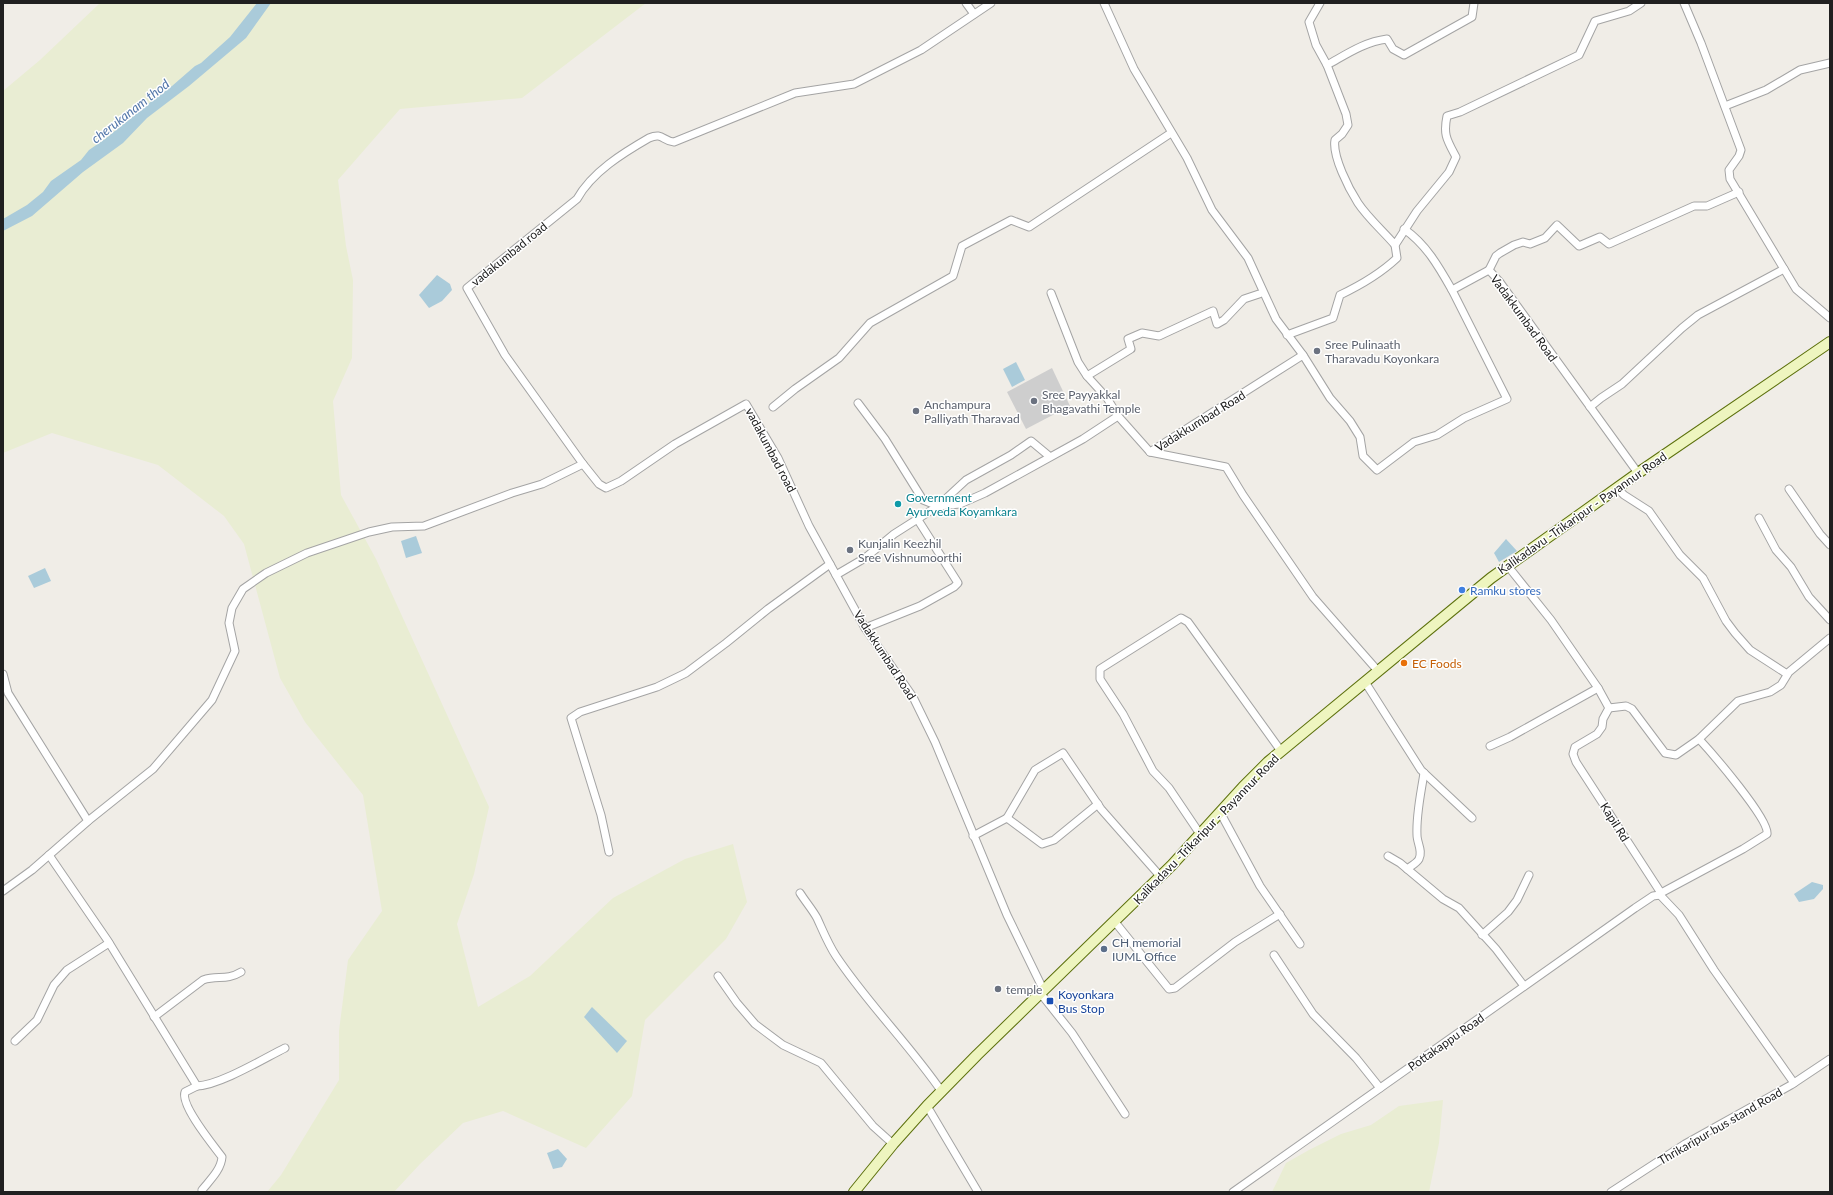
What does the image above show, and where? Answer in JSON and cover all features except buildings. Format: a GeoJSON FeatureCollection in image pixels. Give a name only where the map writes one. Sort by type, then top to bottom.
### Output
{"type":"FeatureCollection","features":[{"type":"Feature","properties":{"kind":"main road","name":"Kalikadavu -Trikaripur - Payannur Road"},"geometry":{"type":"LineString","coordinates":[[854,1192],[893,1144],[927,1106],[977,1055],[1172,865],[1268,762],[1508,566],[1638,473],[1830,342]]}},
{"type":"Feature","properties":{"kind":"street"},"geometry":{"type":"LineString","coordinates":[[966,3],[974,14]]}},
{"type":"Feature","properties":{"kind":"street","name":"vadakumbad road"},"geometry":{"type":"LineString","coordinates":[[836,575],[809,526],[778,458],[746,404],[675,444],[611,488],[606,488],[599,484],[583,464],[505,355],[467,288],[577,199],[584,186],[605,168],[649,138],[656,135],[662,136],[669,142],[674,142],[795,93],[854,84],[921,50],[991,3]]}},
{"type":"Feature","properties":{"kind":"street"},"geometry":{"type":"LineString","coordinates":[[1104,3],[1134,69],[1187,158],[1212,210],[1248,258],[1266,302],[1287,335],[1303,355],[1330,398],[1350,421],[1360,437],[1363,456],[1378,470],[1414,442],[1437,435],[1464,418],[1507,399],[1452,290],[1432,256],[1411,234],[1404,229]]}},
{"type":"Feature","properties":{"kind":"street"},"geometry":{"type":"LineString","coordinates":[[1287,335],[1311,328],[1333,318],[1340,295],[1364,283],[1387,268],[1397,258],[1395,245],[1358,203],[1342,169],[1334,147],[1335,140],[1342,134],[1348,125],[1346,114],[1327,65],[1316,45],[1309,22],[1320,3]]}},
{"type":"Feature","properties":{"kind":"street"},"geometry":{"type":"LineString","coordinates":[[1327,65],[1357,48],[1374,41],[1386,39],[1393,49],[1404,55],[1472,17],[1474,3]]}},
{"type":"Feature","properties":{"kind":"street"},"geometry":{"type":"LineString","coordinates":[[1395,245],[1404,229],[1449,172],[1455,162],[1456,157],[1446,139],[1445,128],[1447,116],[1460,112],[1579,55],[1595,21],[1629,11],[1641,3]]}},
{"type":"Feature","properties":{"kind":"street"},"geometry":{"type":"LineString","coordinates":[[1684,3],[1702,43],[1740,150],[1739,156],[1728,170],[1728,174],[1796,289],[1830,318]]}},
{"type":"Feature","properties":{"kind":"street"},"geometry":{"type":"LineString","coordinates":[[1725,106],[1766,90],[1800,70],[1830,63]]}},
{"type":"Feature","properties":{"kind":"street"},"geometry":{"type":"LineString","coordinates":[[773,407],[838,358],[870,323],[953,276],[962,246],[1011,220],[1029,227],[1171,133]]}},
{"type":"Feature","properties":{"kind":"street"},"geometry":{"type":"LineString","coordinates":[[1489,270],[1496,256],[1500,252],[1514,244],[1522,242],[1530,244],[1545,238],[1557,225],[1579,246],[1600,237],[1609,244],[1694,206],[1707,206],[1739,192]]}},
{"type":"Feature","properties":{"kind":"street"},"geometry":{"type":"LineString","coordinates":[[1590,407],[1622,384],[1698,315],[1784,269]]}},
{"type":"Feature","properties":{"kind":"street","name":"Vadakkumbad Road"},"geometry":{"type":"LineString","coordinates":[[1452,290],[1489,270],[1499,281],[1638,473]]}},
{"type":"Feature","properties":{"kind":"street","name":"Vadakkumbad Road"},"geometry":{"type":"LineString","coordinates":[[1051,293],[1078,362],[1087,376],[1107,398],[1118,416],[1150,452],[1303,355]]}},
{"type":"Feature","properties":{"kind":"street"},"geometry":{"type":"LineString","coordinates":[[1087,376],[1131,349],[1128,339],[1142,333],[1159,336],[1214,311],[1216,324],[1224,320],[1244,299],[1259,294]]}},
{"type":"Feature","properties":{"kind":"street"},"geometry":{"type":"LineString","coordinates":[[858,403],[885,439],[923,500],[938,506],[960,504],[985,493],[1083,438],[1118,416]]}},
{"type":"Feature","properties":{"kind":"street"},"geometry":{"type":"LineString","coordinates":[[836,575],[865,558],[894,534],[938,506],[966,480],[1031,442],[1049,456]]}},
{"type":"Feature","properties":{"kind":"street"},"geometry":{"type":"LineString","coordinates":[[1150,452],[1226,467],[1243,495],[1313,597],[1378,671]]}},
{"type":"Feature","properties":{"kind":"street"},"geometry":{"type":"LineString","coordinates":[[3,891],[153,769],[212,700],[235,651],[229,623],[232,608],[243,589],[266,573],[307,553],[369,532],[392,527],[424,526],[512,492],[542,484],[583,464]]}},
{"type":"Feature","properties":{"kind":"street"},"geometry":{"type":"LineString","coordinates":[[1617,488],[1624,495],[1649,511],[1680,555],[1703,578],[1726,621],[1750,650],[1787,674]]}},
{"type":"Feature","properties":{"kind":"street"},"geometry":{"type":"LineString","coordinates":[[1789,489],[1820,534],[1830,544]]}},
{"type":"Feature","properties":{"kind":"street"},"geometry":{"type":"LineString","coordinates":[[1759,518],[1776,550],[1791,567],[1809,598],[1830,620]]}},
{"type":"Feature","properties":{"kind":"street"},"geometry":{"type":"LineString","coordinates":[[865,628],[920,606],[954,587],[958,583],[918,520]]}},
{"type":"Feature","properties":{"kind":"street"},"geometry":{"type":"LineString","coordinates":[[609,852],[601,815],[572,718],[580,712],[657,687],[686,673],[726,644],[768,609],[830,564]]}},
{"type":"Feature","properties":{"kind":"street"},"geometry":{"type":"LineString","coordinates":[[1508,566],[1551,620],[1598,688],[1609,708],[1626,706],[1632,709],[1665,753],[1671,756],[1683,752],[1699,739],[1738,701],[1770,692],[1782,685],[1787,674],[1830,638]]}},
{"type":"Feature","properties":{"kind":"street","name":"Vadakkumbad Road"},"geometry":{"type":"LineString","coordinates":[[836,575],[865,628],[913,697],[935,742],[973,836],[1042,993],[1072,1033],[1125,1114]]}},
{"type":"Feature","properties":{"kind":"street"},"geometry":{"type":"LineString","coordinates":[[1200,834],[1169,788],[1153,771],[1123,714],[1100,679],[1100,669],[1129,649],[1181,618],[1188,622],[1281,751]]}},
{"type":"Feature","properties":{"kind":"street"},"geometry":{"type":"LineString","coordinates":[[3,674],[8,693],[88,821]]}},
{"type":"Feature","properties":{"kind":"street"},"geometry":{"type":"LineString","coordinates":[[1365,682],[1424,773],[1472,818]]}},
{"type":"Feature","properties":{"kind":"street"},"geometry":{"type":"LineString","coordinates":[[1490,746],[1510,737],[1598,688]]}},
{"type":"Feature","properties":{"kind":"street","name":"Kapil Rd"},"geometry":{"type":"LineString","coordinates":[[1609,708],[1603,719],[1602,727],[1597,734],[1575,747],[1573,754],[1576,762],[1660,894],[1679,915],[1714,970],[1794,1083]]}},
{"type":"Feature","properties":{"kind":"street","name":"Pottakappu Road"},"geometry":{"type":"LineString","coordinates":[[1233,1192],[1635,908],[1653,896],[1660,894],[1743,849],[1767,834],[1767,827],[1745,795],[1699,739]]}},
{"type":"Feature","properties":{"kind":"street"},"geometry":{"type":"LineString","coordinates":[[973,836],[1007,818],[1035,770],[1063,753],[1098,804],[1160,876]]}},
{"type":"Feature","properties":{"kind":"street"},"geometry":{"type":"LineString","coordinates":[[1407,868],[1418,861],[1420,857],[1417,827],[1424,773]]}},
{"type":"Feature","properties":{"kind":"street"},"geometry":{"type":"LineString","coordinates":[[1007,818],[1042,844],[1054,840],[1098,804]]}},
{"type":"Feature","properties":{"kind":"street"},"geometry":{"type":"LineString","coordinates":[[1220,812],[1252,874],[1300,944]]}},
{"type":"Feature","properties":{"kind":"street"},"geometry":{"type":"LineString","coordinates":[[49,855],[109,943],[197,1086]]}},
{"type":"Feature","properties":{"kind":"street"},"geometry":{"type":"LineString","coordinates":[[1388,856],[1407,868],[1443,899],[1459,908],[1496,950],[1524,986]]}},
{"type":"Feature","properties":{"kind":"street"},"geometry":{"type":"LineString","coordinates":[[1482,934],[1508,912],[1517,900],[1530,875]]}},
{"type":"Feature","properties":{"kind":"street"},"geometry":{"type":"LineString","coordinates":[[800,893],[814,913],[835,956],[870,1002],[928,1072],[942,1092]]}},
{"type":"Feature","properties":{"kind":"street"},"geometry":{"type":"LineString","coordinates":[[1115,922],[1169,989],[1174,988],[1235,942],[1280,914]]}},
{"type":"Feature","properties":{"kind":"street"},"geometry":{"type":"LineString","coordinates":[[15,1041],[37,1020],[54,985],[66,970],[109,943]]}},
{"type":"Feature","properties":{"kind":"street"},"geometry":{"type":"LineString","coordinates":[[1274,955],[1313,1014],[1356,1058],[1380,1088]]}},
{"type":"Feature","properties":{"kind":"street"},"geometry":{"type":"LineString","coordinates":[[154,1017],[203,980],[210,978],[225,979],[241,972]]}},
{"type":"Feature","properties":{"kind":"street"},"geometry":{"type":"LineString","coordinates":[[718,976],[737,1003],[755,1024],[783,1045],[821,1063],[873,1126],[893,1144]]}},
{"type":"Feature","properties":{"kind":"street"},"geometry":{"type":"LineString","coordinates":[[202,1190],[222,1164],[222,1157],[189,1110],[184,1100],[185,1092],[197,1086],[203,1086],[230,1075],[285,1048]]}},
{"type":"Feature","properties":{"kind":"street","name":"Thrikaripur bus stand Road"},"geometry":{"type":"LineString","coordinates":[[1611,1192],[1685,1144],[1794,1083],[1830,1059]]}},
{"type":"Feature","properties":{"kind":"street"},"geometry":{"type":"LineString","coordinates":[[927,1106],[978,1192]]}},
{"type":"Feature","properties":{"kind":"shaded area"},"geometry":{"type":"Polygon","coordinates":[[[1052,368],[1070,406],[1026,429],[1007,392],[1052,368]]]}},
{"type":"Feature","properties":{"kind":"green space"},"geometry":{"type":"Polygon","coordinates":[[[100,3],[646,3],[522,98],[400,109],[338,180],[346,246],[353,280],[352,358],[333,401],[341,495],[376,559],[489,807],[474,874],[457,924],[478,1007],[530,976],[613,898],[685,859],[733,844],[747,902],[726,939],[645,1020],[632,1096],[586,1148],[503,1111],[463,1123],[420,1164],[394,1192],[267,1192],[281,1175],[339,1080],[339,1031],[348,960],[382,911],[363,795],[305,722],[280,678],[244,544],[224,516],[158,465],[52,433],[3,453],[3,91],[40,60],[100,3]]]}},
{"type":"Feature","properties":{"kind":"green space"},"geometry":{"type":"Polygon","coordinates":[[[1443,1100],[1439,1143],[1429,1192],[1272,1192],[1286,1163],[1309,1150],[1341,1134],[1371,1125],[1399,1106],[1443,1100]]]}},
{"type":"Feature","properties":{"kind":"water"},"geometry":{"type":"Polygon","coordinates":[[[257,3],[271,3],[246,38],[189,86],[147,118],[123,143],[83,172],[32,216],[3,231],[3,219],[27,205],[43,192],[51,181],[81,160],[89,150],[172,86],[195,66],[201,63],[230,37],[257,3]]]}},
{"type":"Feature","properties":{"kind":"water"},"geometry":{"type":"Polygon","coordinates":[[[437,275],[450,284],[452,290],[442,301],[429,308],[419,295],[437,275]]]}},
{"type":"Feature","properties":{"kind":"water"},"geometry":{"type":"Polygon","coordinates":[[[1016,362],[1025,380],[1012,387],[1003,369],[1016,362]]]}},
{"type":"Feature","properties":{"kind":"water"},"geometry":{"type":"Polygon","coordinates":[[[416,536],[422,553],[406,558],[401,541],[416,536]]]}},
{"type":"Feature","properties":{"kind":"water"},"geometry":{"type":"Polygon","coordinates":[[[1506,539],[1517,551],[1499,562],[1494,553],[1506,539]]]}},
{"type":"Feature","properties":{"kind":"water"},"geometry":{"type":"Polygon","coordinates":[[[45,568],[51,581],[34,588],[28,576],[45,568]]]}},
{"type":"Feature","properties":{"kind":"water"},"geometry":{"type":"Polygon","coordinates":[[[1812,882],[1823,885],[1823,889],[1814,899],[1799,902],[1794,894],[1812,882]]]}},
{"type":"Feature","properties":{"kind":"water"},"geometry":{"type":"Polygon","coordinates":[[[592,1007],[627,1041],[617,1053],[584,1017],[592,1007]]]}},
{"type":"Feature","properties":{"kind":"water"},"geometry":{"type":"Polygon","coordinates":[[[558,1149],[567,1159],[562,1167],[553,1169],[547,1153],[558,1149]]]}},
{"type":"Feature","properties":{"kind":"place","name":"Sree Pulinaath Tharavadu Koyonkara"},"geometry":{"type":"Point","coordinates":[1317,351]}},
{"type":"Feature","properties":{"kind":"place","name":"Sree Payyakkal Bhagavathi Temple"},"geometry":{"type":"Point","coordinates":[1034,401]}},
{"type":"Feature","properties":{"kind":"place","name":"Anchampura Palliyath Tharavad"},"geometry":{"type":"Point","coordinates":[916,411]}},
{"type":"Feature","properties":{"kind":"place","name":"Government Ayurveda Koyamkara"},"geometry":{"type":"Point","coordinates":[898,504]}},
{"type":"Feature","properties":{"kind":"place","name":"Kunjalin Keezhil Sree Vishnumoorthi"},"geometry":{"type":"Point","coordinates":[850,550]}},
{"type":"Feature","properties":{"kind":"place","name":"Ramku stores"},"geometry":{"type":"Point","coordinates":[1462,590]}},
{"type":"Feature","properties":{"kind":"place","name":"EC Foods"},"geometry":{"type":"Point","coordinates":[1404,663]}},
{"type":"Feature","properties":{"kind":"place","name":"CH memorial IUML Office"},"geometry":{"type":"Point","coordinates":[1104,949]}},
{"type":"Feature","properties":{"kind":"place","name":"temple"},"geometry":{"type":"Point","coordinates":[998,989]}},
{"type":"Feature","properties":{"kind":"place","name":"Koyonkara Bus Stop"},"geometry":{"type":"Point","coordinates":[1050,1001]}},
{"type":"Feature","properties":{"kind":"water label","name":"cherukanam thod"},"geometry":{"type":"Point","coordinates":[130,111]}}]}
